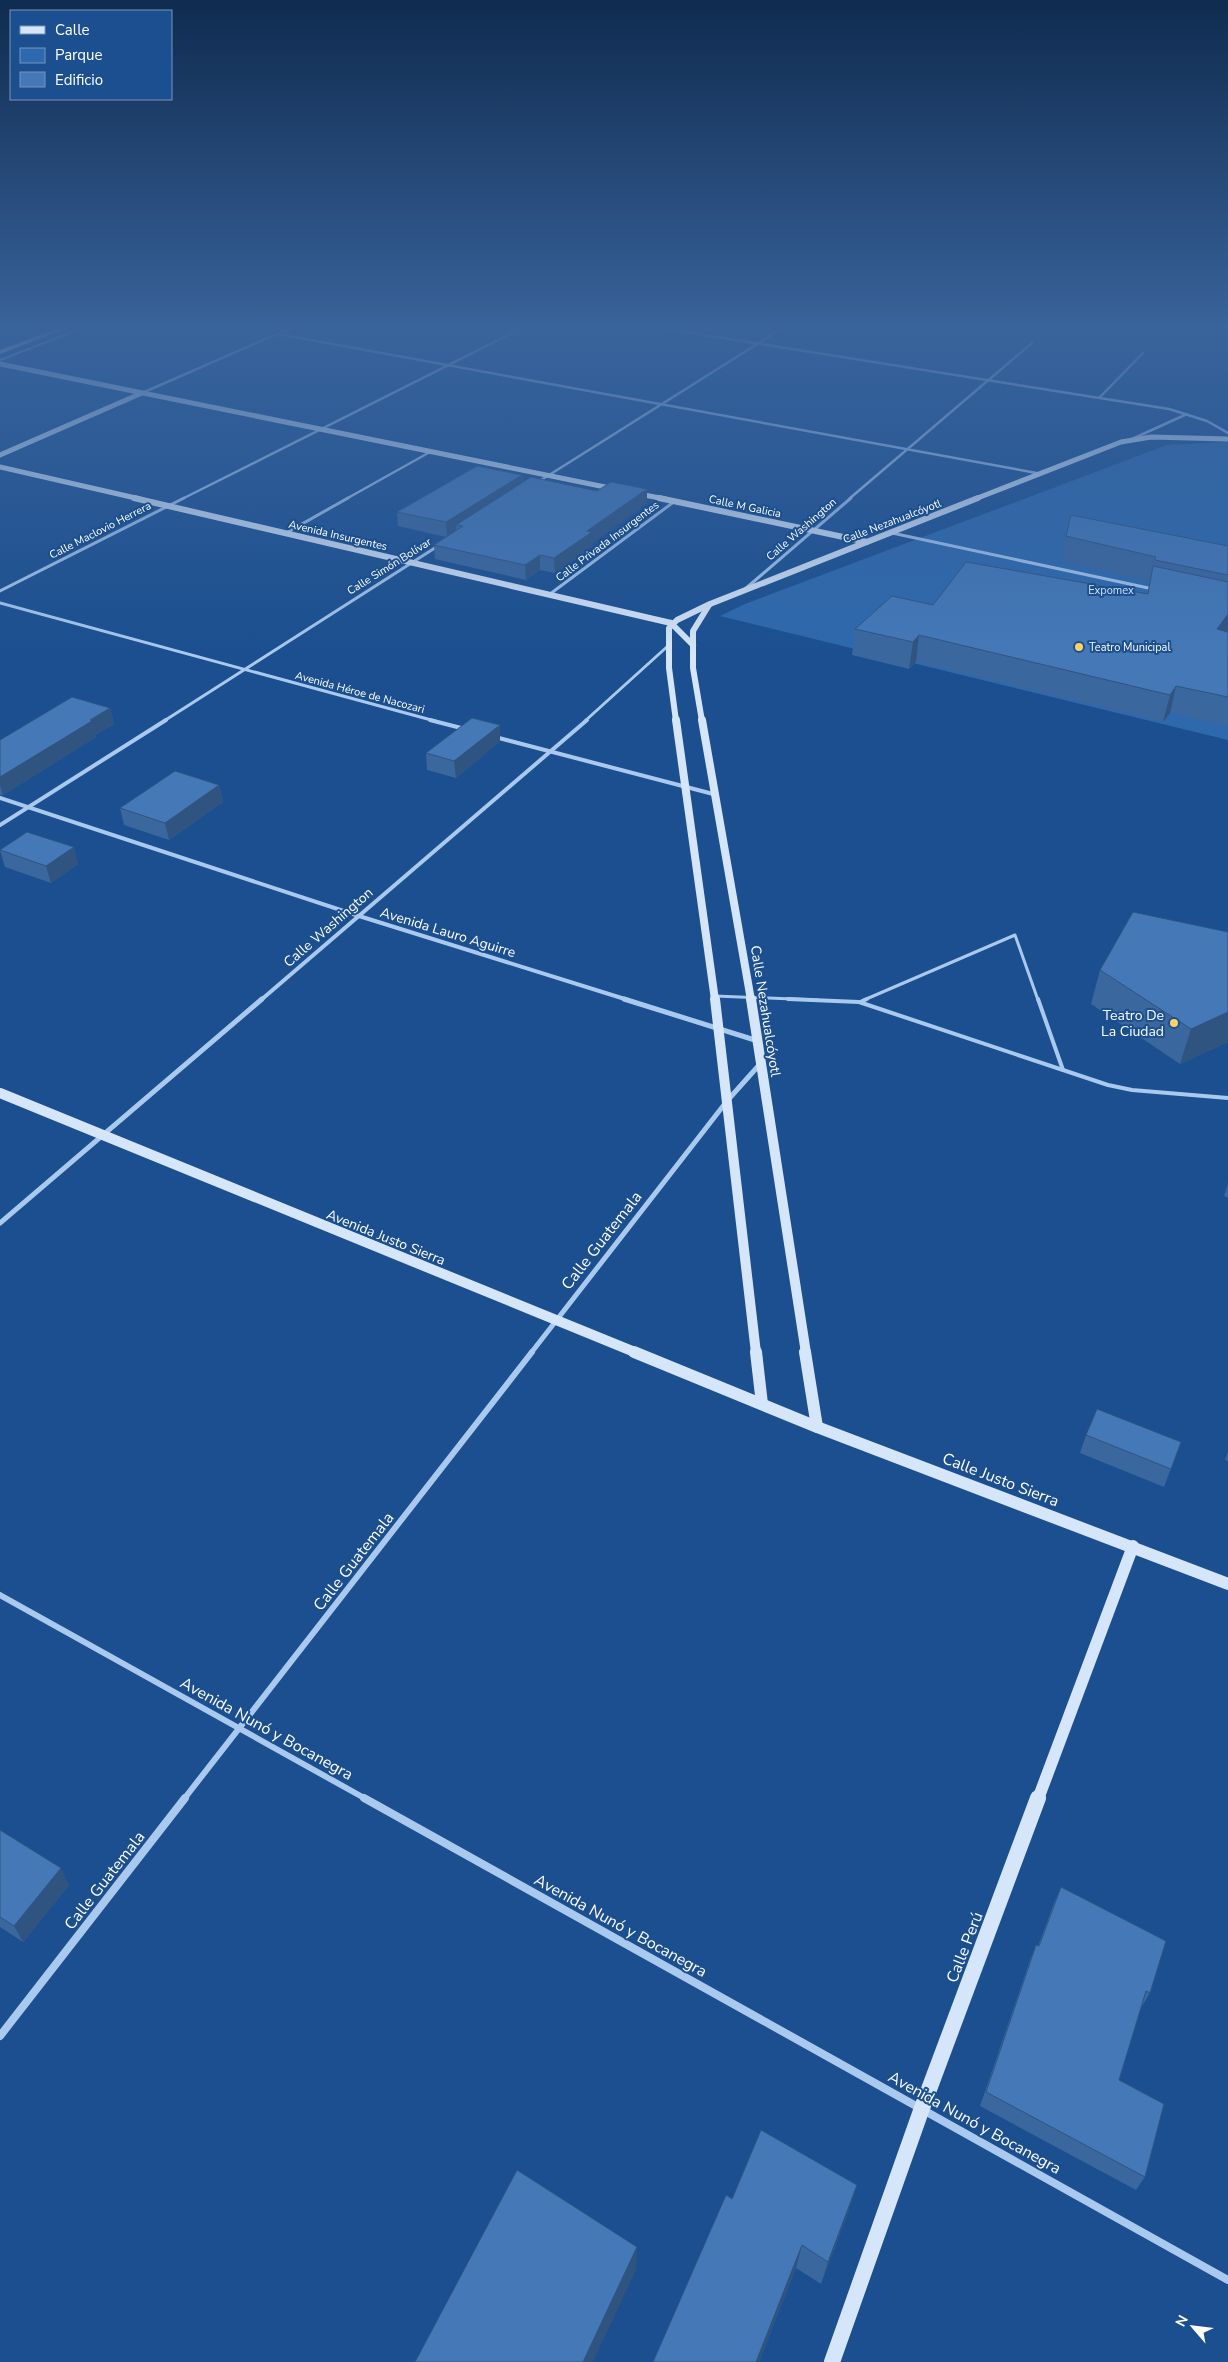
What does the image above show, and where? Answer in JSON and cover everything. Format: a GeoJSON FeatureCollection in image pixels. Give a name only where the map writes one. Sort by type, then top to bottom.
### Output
{"type":"FeatureCollection","features":[{"type":"Feature","properties":{"kind":"street"},"geometry":{"type":"LineString","coordinates":[[0,455],[48,434]]}},
{"type":"Feature","properties":{"kind":"street","name":"Calle Maclovio Herrera"},"geometry":{"type":"LineString","coordinates":[[0,591],[308,434]]}},
{"type":"Feature","properties":{"kind":"street"},"geometry":{"type":"LineString","coordinates":[[343,434],[620,490]]}},
{"type":"Feature","properties":{"kind":"street"},"geometry":{"type":"LineString","coordinates":[[530,487],[613,434]]}},
{"type":"Feature","properties":{"kind":"street"},"geometry":{"type":"LineString","coordinates":[[833,434],[1042,474]]}},
{"type":"Feature","properties":{"kind":"street","name":"Calle Washington"},"geometry":{"type":"LineString","coordinates":[[741,592],[925,434]]}},
{"type":"Feature","properties":{"kind":"street"},"geometry":{"type":"LineString","coordinates":[[1132,439],[1143,434]]}},
{"type":"Feature","properties":{"kind":"street","name":"Calle Nezahualcóyotl"},"geometry":{"type":"LineString","coordinates":[[671,624],[710,604],[1132,439],[1175,436],[1228,439]]}},
{"type":"Feature","properties":{"kind":"street"},"geometry":{"type":"LineString","coordinates":[[286,533],[430,452]]}},
{"type":"Feature","properties":{"kind":"street","name":"Avenida Insurgentes"},"geometry":{"type":"LineString","coordinates":[[0,467],[550,594],[671,624]]}},
{"type":"Feature","properties":{"kind":"street","name":"Calle M Galicia"},"geometry":{"type":"LineString","coordinates":[[629,492],[868,542]]}},
{"type":"Feature","properties":{"kind":"street","name":"Calle Privada Insurgentes"},"geometry":{"type":"LineString","coordinates":[[550,594],[675,502]]}},
{"type":"Feature","properties":{"kind":"street"},"geometry":{"type":"LineString","coordinates":[[892,533],[1160,590]]}},
{"type":"Feature","properties":{"kind":"street","name":"Calle Simón Bolívar"},"geometry":{"type":"LineString","coordinates":[[0,825],[242,669],[446,541]]}},
{"type":"Feature","properties":{"kind":"street","name":"Avenida Héroe de Nacozari"},"geometry":{"type":"LineString","coordinates":[[0,603],[474,732]]}},
{"type":"Feature","properties":{"kind":"street","name":"Calle Nezahualcóyotl"},"geometry":{"type":"LineString","coordinates":[[710,604],[693,631],[694,668],[758,1041],[817,1427]]}},
{"type":"Feature","properties":{"kind":"street"},"geometry":{"type":"LineString","coordinates":[[692,646],[671,624],[669,628],[669,668],[719,1029],[762,1404]]}},
{"type":"Feature","properties":{"kind":"street","name":"Calle Washington"},"geometry":{"type":"LineString","coordinates":[[0,1223],[551,752],[669,645]]}},
{"type":"Feature","properties":{"kind":"street"},"geometry":{"type":"LineString","coordinates":[[493,737],[717,795]]}},
{"type":"Feature","properties":{"kind":"street","name":"Avenida Lauro Aguirre"},"geometry":{"type":"LineString","coordinates":[[0,798],[359,916],[758,1041]]}},
{"type":"Feature","properties":{"kind":"street","name":"Calle Guatemala"},"geometry":{"type":"LineString","coordinates":[[0,2036],[555,1321],[727,1102],[760,1063]]}},
{"type":"Feature","properties":{"kind":"street","name":"Avenida Justo Sierra"},"geometry":{"type":"LineString","coordinates":[[0,1093],[762,1404]]}},
{"type":"Feature","properties":{"kind":"street","name":"Calle Justo Sierra"},"geometry":{"type":"LineString","coordinates":[[762,1404],[817,1427],[1133,1546],[1228,1584]]}},
{"type":"Feature","properties":{"kind":"street","name":"Calle Perú"},"geometry":{"type":"LineString","coordinates":[[832,2362],[922,2108],[1133,1546]]}},
{"type":"Feature","properties":{"kind":"street","name":"Avenida Nunó y Bocanegra"},"geometry":{"type":"LineString","coordinates":[[0,1595],[1228,2280]]}},
{"type":"Feature","properties":{"kind":"lane"},"geometry":{"type":"LineString","coordinates":[[859,1002],[1015,935],[1063,1070]]}},
{"type":"Feature","properties":{"kind":"lane"},"geometry":{"type":"LineString","coordinates":[[714,996],[859,1002],[1108,1085],[1132,1090],[1228,1098]]}},
{"type":"Feature","properties":{"kind":"green space","name":"Expomex"},"geometry":{"type":"Polygon","coordinates":[[[1228,442],[1228,740],[720,616],[745,604],[1167,445],[1228,442]]]}},
{"type":"Feature","properties":{"kind":"building"},"geometry":{"type":"Polygon","coordinates":[[[477,466],[522,475],[446,522],[397,512],[477,466]]]}},
{"type":"Feature","properties":{"kind":"building"},"geometry":{"type":"Polygon","coordinates":[[[531,477],[597,491],[611,482],[647,489],[587,531],[592,532],[554,558],[540,555],[525,565],[434,545],[463,526],[456,525],[531,477]]]}},
{"type":"Feature","properties":{"kind":"building"},"geometry":{"type":"Polygon","coordinates":[[[1071,515],[1228,546],[1228,575],[1155,560],[1156,557],[1066,536],[1071,515]]]}},
{"type":"Feature","properties":{"kind":"building","name":"Teatro Municipal"},"geometry":{"type":"Polygon","coordinates":[[[966,562],[1148,594],[1153,566],[1228,582],[1228,614],[1217,629],[1228,632],[1228,697],[1176,686],[1170,695],[919,635],[913,642],[855,629],[892,596],[933,605],[966,562]]]}},
{"type":"Feature","properties":{"kind":"building"},"geometry":{"type":"Polygon","coordinates":[[[72,697],[110,708],[0,777],[0,740],[72,697]]]}},
{"type":"Feature","properties":{"kind":"building"},"geometry":{"type":"Polygon","coordinates":[[[472,718],[500,725],[454,761],[426,753],[472,718]]]}},
{"type":"Feature","properties":{"kind":"building"},"geometry":{"type":"Polygon","coordinates":[[[175,771],[219,785],[165,823],[120,808],[175,771]]]}},
{"type":"Feature","properties":{"kind":"building"},"geometry":{"type":"Polygon","coordinates":[[[27,832],[74,847],[46,866],[0,850],[27,832]]]}},
{"type":"Feature","properties":{"kind":"building"},"geometry":{"type":"Polygon","coordinates":[[[1133,912],[1228,932],[1228,1012],[1191,1029],[1100,970],[1133,912]]]}},
{"type":"Feature","properties":{"kind":"building"},"geometry":{"type":"Polygon","coordinates":[[[1097,1409],[1181,1442],[1171,1469],[1086,1435],[1097,1409]]]}},
{"type":"Feature","properties":{"kind":"building"},"geometry":{"type":"Polygon","coordinates":[[[0,1830],[61,1868],[14,1926],[0,1917],[0,1830]]]}},
{"type":"Feature","properties":{"kind":"building"},"geometry":{"type":"Polygon","coordinates":[[[1061,1887],[1166,1941],[1150,1993],[1146,1991],[1119,2080],[1164,2104],[1145,2177],[986,2092],[1036,1945],[1039,1946],[1061,1887]]]}},
{"type":"Feature","properties":{"kind":"building"},"geometry":{"type":"Polygon","coordinates":[[[761,2130],[857,2185],[828,2262],[802,2245],[756,2362],[653,2362],[726,2195],[732,2199],[761,2130]]]}},
{"type":"Feature","properties":{"kind":"building"},"geometry":{"type":"Polygon","coordinates":[[[517,2170],[637,2247],[583,2362],[415,2362],[517,2170]]]}},
{"type":"Feature","properties":{"kind":"place","name":"Teatro Municipal"},"geometry":{"type":"Point","coordinates":[1079,647]}},
{"type":"Feature","properties":{"kind":"place","name":"Teatro De La Ciudad"},"geometry":{"type":"Point","coordinates":[1174,1023]}}]}
